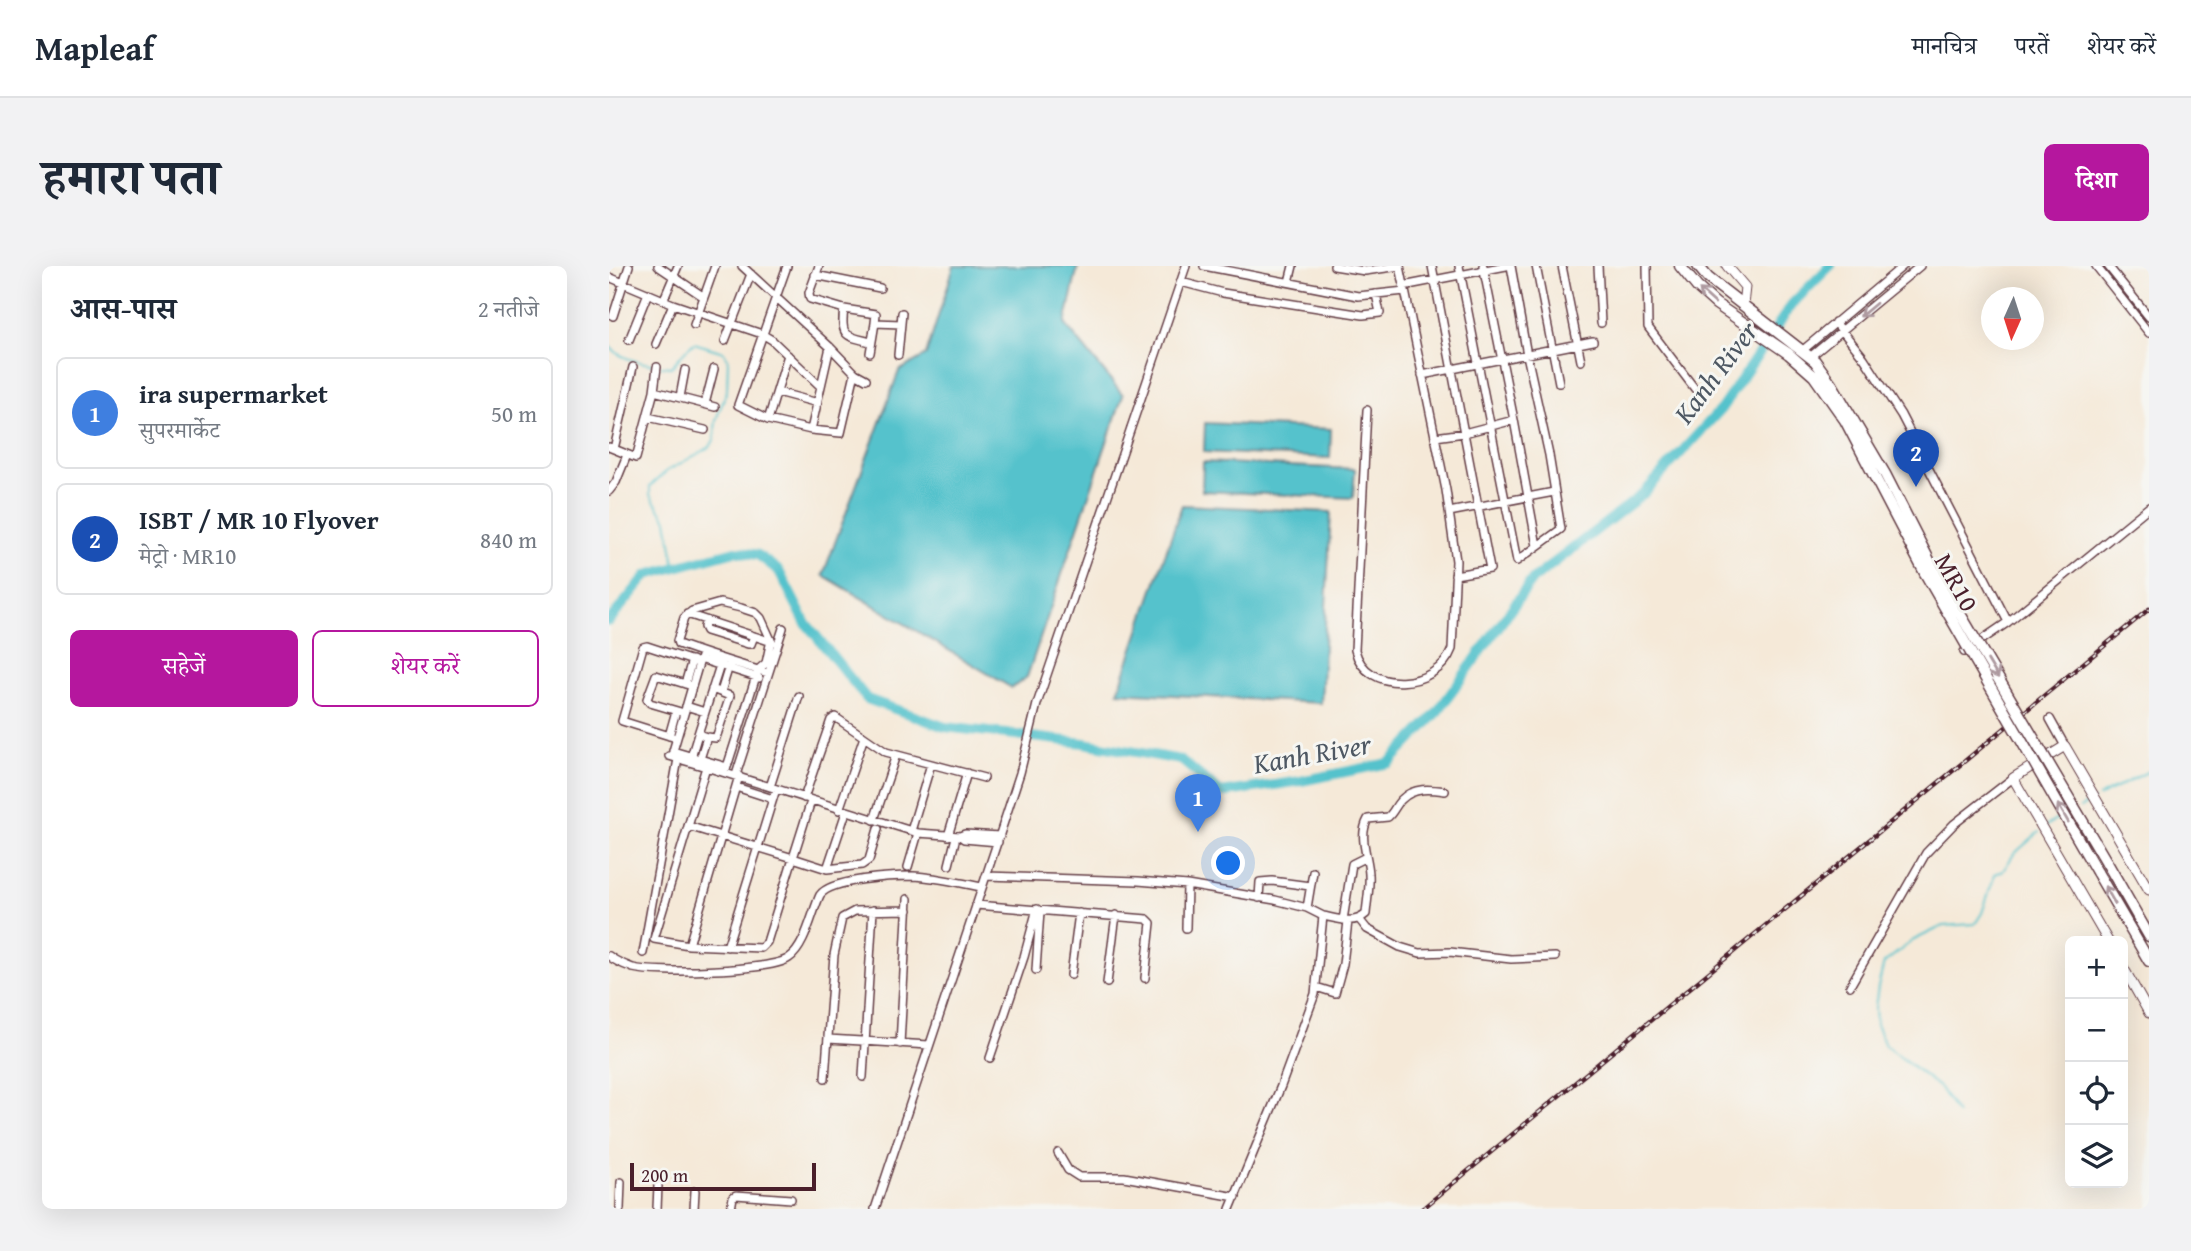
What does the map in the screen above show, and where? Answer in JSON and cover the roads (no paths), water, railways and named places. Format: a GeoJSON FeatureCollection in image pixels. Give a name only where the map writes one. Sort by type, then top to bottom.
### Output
{"type":"FeatureCollection","features":[{"type":"Feature","properties":{"kind":"main road","name":"MR10"},"geometry":{"type":"LineString","coordinates":[[1680,266],[1697,287],[1716,304],[1739,320],[1799,351],[1840,412],[2149,961]]}},
{"type":"Feature","properties":{"kind":"main road","name":"MR10"},"geometry":{"type":"LineString","coordinates":[[1698,266],[1708,278],[1799,351],[1833,386],[1885,474],[1929,570],[2149,936]]}},
{"type":"Feature","properties":{"kind":"street"},"geometry":{"type":"LineString","coordinates":[[613,316],[629,266]]}},
{"type":"Feature","properties":{"kind":"street"},"geometry":{"type":"LineString","coordinates":[[658,266],[704,297]]}},
{"type":"Feature","properties":{"kind":"street"},"geometry":{"type":"LineString","coordinates":[[664,299],[678,266]]}},
{"type":"Feature","properties":{"kind":"street"},"geometry":{"type":"LineString","coordinates":[[694,325],[715,266]]}},
{"type":"Feature","properties":{"kind":"street"},"geometry":{"type":"LineString","coordinates":[[742,266],[855,373],[866,379]]}},
{"type":"Feature","properties":{"kind":"street"},"geometry":{"type":"LineString","coordinates":[[787,266],[738,405],[768,420],[811,430],[841,433],[855,373]]}},
{"type":"Feature","properties":{"kind":"street"},"geometry":{"type":"LineString","coordinates":[[819,266],[809,293],[810,299],[844,309],[876,314],[870,354]]}},
{"type":"Feature","properties":{"kind":"street"},"geometry":{"type":"LineString","coordinates":[[875,1209],[999,839],[1020,773],[1037,704],[1186,266]]}},
{"type":"Feature","properties":{"kind":"street"},"geometry":{"type":"LineString","coordinates":[[1203,266],[1358,296],[1404,288],[1460,270],[1509,266],[1549,455],[1561,529],[1517,561],[1460,270]]}},
{"type":"Feature","properties":{"kind":"street"},"geometry":{"type":"LineString","coordinates":[[1289,282],[1293,266]]}},
{"type":"Feature","properties":{"kind":"street"},"geometry":{"type":"LineString","coordinates":[[1334,266],[1365,271],[1400,266],[1435,438],[1449,512],[1455,575],[1452,649],[1447,661],[1437,671],[1418,680],[1383,679],[1363,668],[1355,650],[1367,410]]}},
{"type":"Feature","properties":{"kind":"street"},"geometry":{"type":"LineString","coordinates":[[1432,266],[1490,569],[1455,575]]}},
{"type":"Feature","properties":{"kind":"street"},"geometry":{"type":"LineString","coordinates":[[1536,266],[1559,383]]}},
{"type":"Feature","properties":{"kind":"street"},"geometry":{"type":"LineString","coordinates":[[1562,266],[1581,360]]}},
{"type":"Feature","properties":{"kind":"street"},"geometry":{"type":"LineString","coordinates":[[1598,266],[1601,324]]}},
{"type":"Feature","properties":{"kind":"street"},"geometry":{"type":"LineString","coordinates":[[1647,266],[1648,327],[1695,389]]}},
{"type":"Feature","properties":{"kind":"street"},"geometry":{"type":"LineString","coordinates":[[1727,266],[1745,287],[1747,308]]}},
{"type":"Feature","properties":{"kind":"street"},"geometry":{"type":"LineString","coordinates":[[1799,351],[1903,266]]}},
{"type":"Feature","properties":{"kind":"street"},"geometry":{"type":"LineString","coordinates":[[1799,351],[1842,331],[1920,266]]}},
{"type":"Feature","properties":{"kind":"street"},"geometry":{"type":"LineString","coordinates":[[2096,266],[2149,333]]}},
{"type":"Feature","properties":{"kind":"street"},"geometry":{"type":"LineString","coordinates":[[2108,266],[2149,317]]}},
{"type":"Feature","properties":{"kind":"street"},"geometry":{"type":"LineString","coordinates":[[1483,268],[1537,546]]}},
{"type":"Feature","properties":{"kind":"street"},"geometry":{"type":"LineString","coordinates":[[725,341],[751,274]]}},
{"type":"Feature","properties":{"kind":"street"},"geometry":{"type":"LineString","coordinates":[[815,275],[880,288]]}},
{"type":"Feature","properties":{"kind":"street"},"geometry":{"type":"LineString","coordinates":[[609,277],[673,304],[762,334],[820,386]]}},
{"type":"Feature","properties":{"kind":"street"},"geometry":{"type":"LineString","coordinates":[[1181,282],[1223,293],[1363,315],[1380,313],[1376,294]]}},
{"type":"Feature","properties":{"kind":"street"},"geometry":{"type":"LineString","coordinates":[[629,340],[648,292]]}},
{"type":"Feature","properties":{"kind":"street"},"geometry":{"type":"LineString","coordinates":[[656,344],[673,304]]}},
{"type":"Feature","properties":{"kind":"street"},"geometry":{"type":"LineString","coordinates":[[844,309],[845,334],[871,342]]}},
{"type":"Feature","properties":{"kind":"street"},"geometry":{"type":"LineString","coordinates":[[898,355],[902,313]]}},
{"type":"Feature","properties":{"kind":"street"},"geometry":{"type":"LineString","coordinates":[[1835,322],[1871,368],[1901,415],[2008,622]]}},
{"type":"Feature","properties":{"kind":"street"},"geometry":{"type":"LineString","coordinates":[[875,323],[901,324]]}},
{"type":"Feature","properties":{"kind":"street"},"geometry":{"type":"LineString","coordinates":[[1422,375],[1593,341]]}},
{"type":"Feature","properties":{"kind":"street"},"geometry":{"type":"LineString","coordinates":[[811,430],[830,347]]}},
{"type":"Feature","properties":{"kind":"street"},"geometry":{"type":"LineString","coordinates":[[768,420],[788,355]]}},
{"type":"Feature","properties":{"kind":"street"},"geometry":{"type":"LineString","coordinates":[[633,367],[612,448],[636,458],[648,417],[657,367]]}},
{"type":"Feature","properties":{"kind":"street"},"geometry":{"type":"LineString","coordinates":[[705,404],[714,369]]}},
{"type":"Feature","properties":{"kind":"street"},"geometry":{"type":"LineString","coordinates":[[680,397],[685,370]]}},
{"type":"Feature","properties":{"kind":"street"},"geometry":{"type":"LineString","coordinates":[[654,391],[715,407]]}},
{"type":"Feature","properties":{"kind":"street"},"geometry":{"type":"LineString","coordinates":[[777,392],[818,403]]}},
{"type":"Feature","properties":{"kind":"street"},"geometry":{"type":"LineString","coordinates":[[648,417],[705,430]]}},
{"type":"Feature","properties":{"kind":"street"},"geometry":{"type":"LineString","coordinates":[[1435,438],[1514,420]]}},
{"type":"Feature","properties":{"kind":"street"},"geometry":{"type":"LineString","coordinates":[[609,491],[616,482],[627,455]]}},
{"type":"Feature","properties":{"kind":"street"},"geometry":{"type":"LineString","coordinates":[[1449,512],[1554,492]]}},
{"type":"Feature","properties":{"kind":"street"},"geometry":{"type":"LineString","coordinates":[[1964,652],[2008,622],[2149,507]]}},
{"type":"Feature","properties":{"kind":"street"},"geometry":{"type":"LineString","coordinates":[[720,603],[756,613],[772,642],[766,663],[757,673],[728,767],[673,751],[672,737],[698,659],[677,643],[684,618],[702,607],[720,603]]}},
{"type":"Feature","properties":{"kind":"street"},"geometry":{"type":"LineString","coordinates":[[687,614],[772,642]]}},
{"type":"Feature","properties":{"kind":"street"},"geometry":{"type":"LineString","coordinates":[[689,945],[783,628]]}},
{"type":"Feature","properties":{"kind":"street"},"geometry":{"type":"LineString","coordinates":[[672,737],[622,721],[643,648],[646,646],[767,676]]}},
{"type":"Feature","properties":{"kind":"street"},"geometry":{"type":"LineString","coordinates":[[691,757],[721,663]]}},
{"type":"Feature","properties":{"kind":"street"},"geometry":{"type":"LineString","coordinates":[[721,692],[730,665]]}},
{"type":"Feature","properties":{"kind":"street"},"geometry":{"type":"LineString","coordinates":[[688,685],[656,675],[648,703],[705,712]]}},
{"type":"Feature","properties":{"kind":"street"},"geometry":{"type":"LineString","coordinates":[[698,734],[716,738],[730,696],[712,689]]}},
{"type":"Feature","properties":{"kind":"street"},"geometry":{"type":"LineString","coordinates":[[727,947],[773,799],[773,788],[799,696]]}},
{"type":"Feature","properties":{"kind":"street"},"geometry":{"type":"LineString","coordinates":[[650,939],[689,945],[757,949],[764,946],[793,858],[832,717],[883,751],[984,778]]}},
{"type":"Feature","properties":{"kind":"street"},"geometry":{"type":"LineString","coordinates":[[2050,719],[2146,879],[2149,890]]}},
{"type":"Feature","properties":{"kind":"street"},"geometry":{"type":"LineString","coordinates":[[700,759],[707,737]]}},
{"type":"Feature","properties":{"kind":"street"},"geometry":{"type":"LineString","coordinates":[[827,869],[864,737]]}},
{"type":"Feature","properties":{"kind":"street"},"geometry":{"type":"LineString","coordinates":[[1850,986],[1926,853],[1955,824],[2013,778],[2065,746]]}},
{"type":"Feature","properties":{"kind":"street"},"geometry":{"type":"LineString","coordinates":[[874,820],[896,755]]}},
{"type":"Feature","properties":{"kind":"street"},"geometry":{"type":"LineString","coordinates":[[669,756],[914,832],[999,839]]}},
{"type":"Feature","properties":{"kind":"street"},"geometry":{"type":"LineString","coordinates":[[650,939],[678,759]]}},
{"type":"Feature","properties":{"kind":"street"},"geometry":{"type":"LineString","coordinates":[[908,867],[931,764]]}},
{"type":"Feature","properties":{"kind":"street"},"geometry":{"type":"LineString","coordinates":[[643,953],[650,939],[706,766]]}},
{"type":"Feature","properties":{"kind":"street"},"geometry":{"type":"LineString","coordinates":[[949,865],[967,773]]}},
{"type":"Feature","properties":{"kind":"street"},"geometry":{"type":"LineString","coordinates":[[2013,778],[2105,936]]}},
{"type":"Feature","properties":{"kind":"street"},"geometry":{"type":"LineString","coordinates":[[736,787],[773,799]]}},
{"type":"Feature","properties":{"kind":"street"},"geometry":{"type":"LineString","coordinates":[[986,876],[1137,881],[1187,886],[1307,908],[1323,916],[1345,921],[1359,919],[1366,914],[1368,892],[1369,871],[1363,832],[1368,819],[1388,817],[1401,799],[1412,792],[1429,789],[1445,791]]}},
{"type":"Feature","properties":{"kind":"street"},"geometry":{"type":"LineString","coordinates":[[688,826],[827,869],[867,862],[878,828]]}},
{"type":"Feature","properties":{"kind":"street"},"geometry":{"type":"LineString","coordinates":[[1316,987],[1335,993],[1343,964],[1352,864],[1366,857]]}},
{"type":"Feature","properties":{"kind":"street"},"geometry":{"type":"LineString","coordinates":[[1307,908],[1313,872]]}},
{"type":"Feature","properties":{"kind":"street"},"geometry":{"type":"LineString","coordinates":[[609,956],[635,968],[681,972],[779,964],[794,954],[803,939],[820,895],[834,885],[914,876],[982,887]]}},
{"type":"Feature","properties":{"kind":"street"},"geometry":{"type":"LineString","coordinates":[[1259,898],[1260,881],[1310,886]]}},
{"type":"Feature","properties":{"kind":"street"},"geometry":{"type":"LineString","coordinates":[[1186,928],[1187,886]]}},
{"type":"Feature","properties":{"kind":"street"},"geometry":{"type":"LineString","coordinates":[[900,1044],[908,899]]}},
{"type":"Feature","properties":{"kind":"street"},"geometry":{"type":"LineString","coordinates":[[976,905],[1142,917],[1151,923],[1145,978]]}},
{"type":"Feature","properties":{"kind":"street"},"geometry":{"type":"LineString","coordinates":[[863,1077],[873,910]]}},
{"type":"Feature","properties":{"kind":"street"},"geometry":{"type":"LineString","coordinates":[[825,1078],[834,956],[839,925],[847,914],[855,911],[908,910]]}},
{"type":"Feature","properties":{"kind":"street"},"geometry":{"type":"LineString","coordinates":[[1036,970],[1039,910]]}},
{"type":"Feature","properties":{"kind":"street"},"geometry":{"type":"LineString","coordinates":[[990,1058],[1039,910]]}},
{"type":"Feature","properties":{"kind":"street"},"geometry":{"type":"LineString","coordinates":[[1071,975],[1079,913]]}},
{"type":"Feature","properties":{"kind":"street"},"geometry":{"type":"LineString","coordinates":[[1107,983],[1116,915]]}},
{"type":"Feature","properties":{"kind":"street"},"geometry":{"type":"LineString","coordinates":[[1230,1209],[1315,994],[1323,916]]}},
{"type":"Feature","properties":{"kind":"street"},"geometry":{"type":"LineString","coordinates":[[1359,919],[1367,929],[1400,947],[1420,953],[1450,952],[1511,959],[1555,957]]}},
{"type":"Feature","properties":{"kind":"street"},"geometry":{"type":"LineString","coordinates":[[2128,976],[2149,1013]]}},
{"type":"Feature","properties":{"kind":"street"},"geometry":{"type":"LineString","coordinates":[[828,1039],[929,1045]]}},
{"type":"Feature","properties":{"kind":"street"},"geometry":{"type":"LineString","coordinates":[[1058,1153],[1067,1170],[1079,1177],[1124,1177],[1236,1197]]}},
{"type":"Feature","properties":{"kind":"street"},"geometry":{"type":"LineString","coordinates":[[620,1209],[621,1182]]}},
{"type":"Feature","properties":{"kind":"street"},"geometry":{"type":"LineString","coordinates":[[657,1209],[658,1185]]}},
{"type":"Feature","properties":{"kind":"street"},"geometry":{"type":"LineString","coordinates":[[694,1209],[695,1191]]}},
{"type":"Feature","properties":{"kind":"street"},"geometry":{"type":"LineString","coordinates":[[731,1209],[733,1197],[736,1195],[791,1199]]}},
{"type":"Feature","properties":{"kind":"water"},"geometry":{"type":"Polygon","coordinates":[[[954,266],[1078,266],[1065,324],[1123,395],[1027,677],[1012,688],[823,575],[899,371],[926,355],[954,266]]]}},
{"type":"Feature","properties":{"kind":"water"},"geometry":{"type":"Polygon","coordinates":[[[1205,423],[1331,429],[1330,458],[1204,452],[1205,423]]]}},
{"type":"Feature","properties":{"kind":"water"},"geometry":{"type":"Polygon","coordinates":[[[1203,462],[1355,469],[1353,498],[1202,491],[1203,462]]]}},
{"type":"Feature","properties":{"kind":"water"},"geometry":{"type":"Polygon","coordinates":[[[1182,505],[1331,512],[1321,703],[1118,692],[1182,505]]]}},
{"type":"Feature","properties":{"kind":"waterway","name":"Kanh River"},"geometry":{"type":"LineString","coordinates":[[609,621],[647,575],[735,551],[758,555],[779,571],[805,622],[867,699],[945,727],[1084,743],[1181,760],[1221,793],[1301,781],[1389,763],[1436,714],[1532,580],[1643,494],[1721,409],[1792,304],[1830,266]]}},
{"type":"Feature","properties":{"kind":"waterway"},"geometry":{"type":"LineString","coordinates":[[661,366],[671,367],[694,343],[724,352],[728,359],[727,390],[710,447],[667,471],[650,486],[650,495],[667,520],[675,566]]}},
{"type":"Feature","properties":{"kind":"waterway"},"geometry":{"type":"LineString","coordinates":[[609,346],[624,357],[655,365]]}},
{"type":"Feature","properties":{"kind":"waterway"},"geometry":{"type":"LineString","coordinates":[[2098,797],[2149,771]]}},
{"type":"Feature","properties":{"kind":"waterway"},"geometry":{"type":"LineString","coordinates":[[2080,808],[2093,800]]}},
{"type":"Feature","properties":{"kind":"waterway"},"geometry":{"type":"LineString","coordinates":[[2046,826],[2059,818]]}},
{"type":"Feature","properties":{"kind":"waterway"},"geometry":{"type":"LineString","coordinates":[[1957,1114],[1940,1088],[1885,1045],[1876,1025],[1875,1007],[1884,963],[1912,941],[1943,926],[1975,924],[1982,913],[1995,874],[2003,871],[2014,854],[2039,832]]}},
{"type":"Feature","properties":{"kind":"railway"},"geometry":{"type":"LineString","coordinates":[[1422,1209],[2149,609]]}},
{"type":"Feature","properties":{"kind":"place","name":"ISBT / MR 10 Flyover"},"geometry":{"type":"Point","coordinates":[1916,487]}},
{"type":"Feature","properties":{"kind":"place","name":"ira supermarket"},"geometry":{"type":"Point","coordinates":[1198,832]}}]}
